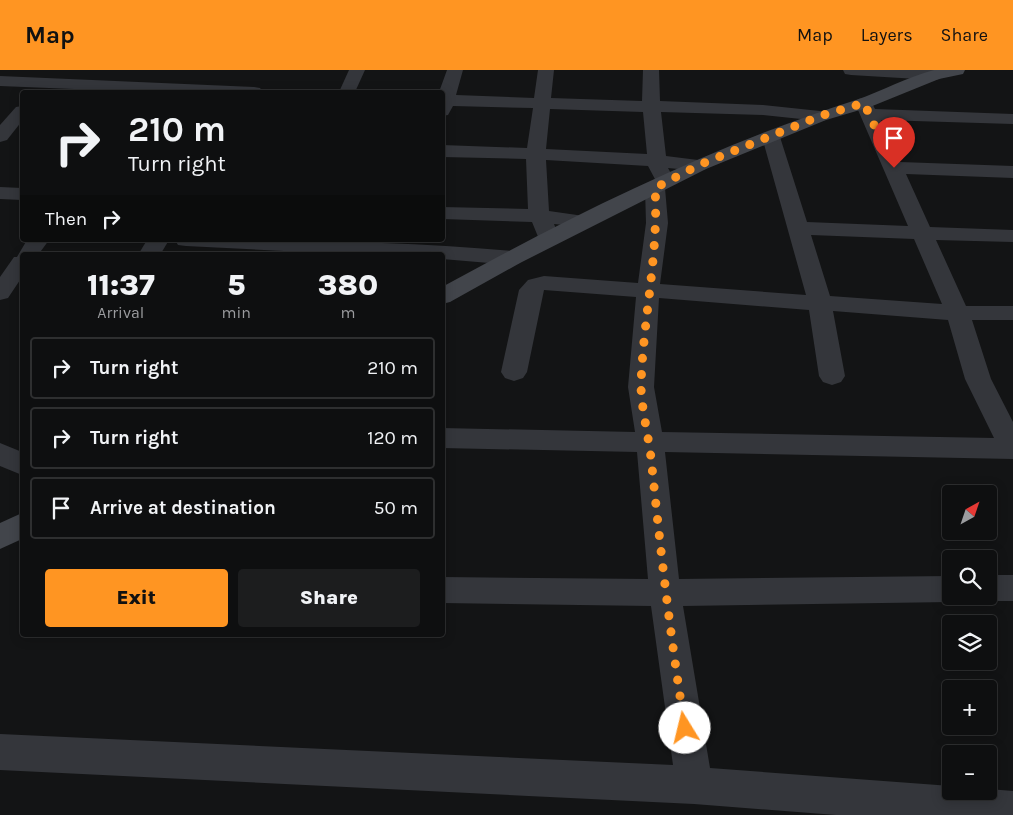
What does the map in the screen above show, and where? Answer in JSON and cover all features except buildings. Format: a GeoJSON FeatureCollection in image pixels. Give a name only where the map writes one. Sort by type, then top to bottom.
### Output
{"type":"FeatureCollection","features":[{"type":"Feature","properties":{"kind":"street"},"geometry":{"type":"LineString","coordinates":[[44,88],[61,70]]}},
{"type":"Feature","properties":{"kind":"street"},"geometry":{"type":"LineString","coordinates":[[149,90],[165,70]]}},
{"type":"Feature","properties":{"kind":"street"},"geometry":{"type":"LineString","coordinates":[[348,90],[357,70]]}},
{"type":"Feature","properties":{"kind":"street"},"geometry":{"type":"LineString","coordinates":[[445,101],[455,70]]}},
{"type":"Feature","properties":{"kind":"street"},"geometry":{"type":"LineString","coordinates":[[546,70],[536,154],[537,205],[539,216],[549,239]]}},
{"type":"Feature","properties":{"kind":"street"},"geometry":{"type":"LineString","coordinates":[[651,70],[651,105],[660,177],[657,223],[648,290],[641,387],[650,440],[664,593],[694,785]]}},
{"type":"Feature","properties":{"kind":"street"},"geometry":{"type":"LineString","coordinates":[[851,70],[934,75]]}},
{"type":"Feature","properties":{"kind":"street"},"geometry":{"type":"LineString","coordinates":[[867,109],[934,75],[957,70]]}},
{"type":"Feature","properties":{"kind":"street"},"geometry":{"type":"LineString","coordinates":[[0,81],[44,88],[113,90]]}},
{"type":"Feature","properties":{"kind":"street"},"geometry":{"type":"LineString","coordinates":[[445,104],[651,105],[763,110],[820,116],[867,109],[1013,119]]}},
{"type":"Feature","properties":{"kind":"street"},"geometry":{"type":"LineString","coordinates":[[445,438],[650,440],[1013,449],[978,379],[958,313],[924,233],[867,109]]}},
{"type":"Feature","properties":{"kind":"street"},"geometry":{"type":"LineString","coordinates":[[1,134],[20,113]]}},
{"type":"Feature","properties":{"kind":"street"},"geometry":{"type":"LineString","coordinates":[[445,295],[584,221],[660,177],[699,165],[820,116]]}},
{"type":"Feature","properties":{"kind":"street"},"geometry":{"type":"LineString","coordinates":[[1,134],[20,134]]}},
{"type":"Feature","properties":{"kind":"street"},"geometry":{"type":"LineString","coordinates":[[771,137],[820,302],[832,376]]}},
{"type":"Feature","properties":{"kind":"street"},"geometry":{"type":"LineString","coordinates":[[445,151],[536,154],[660,177]]}},
{"type":"Feature","properties":{"kind":"street"},"geometry":{"type":"LineString","coordinates":[[894,168],[1013,172]]}},
{"type":"Feature","properties":{"kind":"street"},"geometry":{"type":"LineString","coordinates":[[0,193],[20,194]]}},
{"type":"Feature","properties":{"kind":"street"},"geometry":{"type":"LineString","coordinates":[[445,213],[539,216],[584,221]]}},
{"type":"Feature","properties":{"kind":"street"},"geometry":{"type":"LineString","coordinates":[[797,228],[1013,236]]}},
{"type":"Feature","properties":{"kind":"street"},"geometry":{"type":"LineString","coordinates":[[213,242],[282,247],[410,246],[512,258]]}},
{"type":"Feature","properties":{"kind":"street"},"geometry":{"type":"LineString","coordinates":[[0,293],[20,265]]}},
{"type":"Feature","properties":{"kind":"street"},"geometry":{"type":"LineString","coordinates":[[514,372],[531,290],[536,285],[556,282],[958,313],[1013,313]]}},
{"type":"Feature","properties":{"kind":"street"},"geometry":{"type":"LineString","coordinates":[[0,453],[20,464]]}},
{"type":"Feature","properties":{"kind":"street"},"geometry":{"type":"LineString","coordinates":[[0,537],[20,526]]}},
{"type":"Feature","properties":{"kind":"street"},"geometry":{"type":"LineString","coordinates":[[445,590],[664,593],[942,588]]}},
{"type":"Feature","properties":{"kind":"street"},"geometry":{"type":"LineString","coordinates":[[997,588],[1013,588]]}},
{"type":"Feature","properties":{"kind":"street"},"geometry":{"type":"LineString","coordinates":[[0,752],[694,785],[1013,810]]}},
{"type":"Feature","properties":{"kind":"route"},"geometry":{"type":"LineString","coordinates":[[685,728],[664,593],[650,440],[641,387],[648,290],[657,223],[655,188],[699,165],[820,116],[864,103],[894,168]]}}]}
